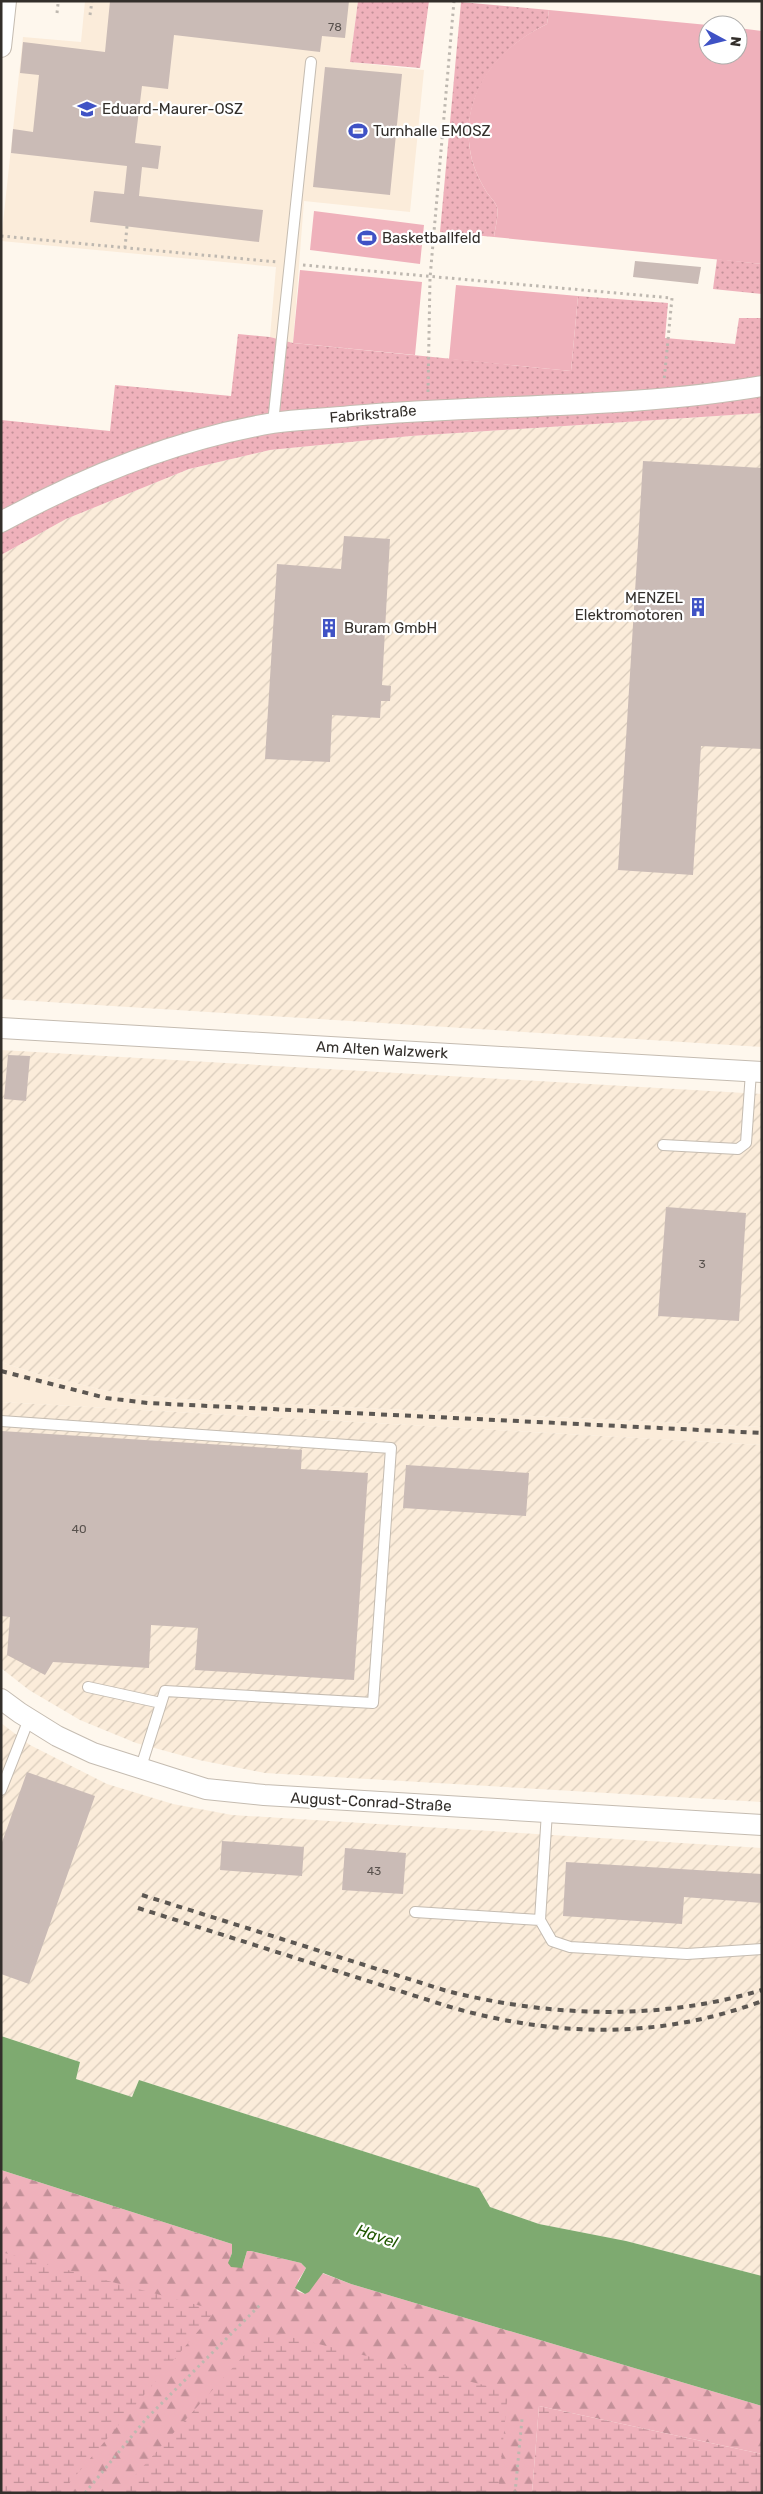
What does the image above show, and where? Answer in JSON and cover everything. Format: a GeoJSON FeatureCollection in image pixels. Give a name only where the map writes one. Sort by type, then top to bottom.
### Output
{"type":"FeatureCollection","features":[{"type":"Feature","properties":{"kind":"street"},"geometry":{"type":"LineString","coordinates":[[1,47],[6,1]]}},
{"type":"Feature","properties":{"kind":"street","name":"Fabrikstraße"},"geometry":{"type":"LineString","coordinates":[[6,513],[115,467],[197,440],[274,423],[427,409],[662,399],[715,394],[762,386]]}},
{"type":"Feature","properties":{"kind":"street","name":"Am Alten Walzwerk"},"geometry":{"type":"LineString","coordinates":[[1,1028],[756,1072]]}},
{"type":"Feature","properties":{"kind":"street","name":"August-Conrad-Straße"},"geometry":{"type":"LineString","coordinates":[[1,1699],[29,1719],[93,1753],[140,1770],[206,1789],[264,1795],[762,1825]]}},
{"type":"Feature","properties":{"kind":"lane"},"geometry":{"type":"LineString","coordinates":[[274,423],[312,62]]}},
{"type":"Feature","properties":{"kind":"lane"},"geometry":{"type":"LineString","coordinates":[[663,1145],[738,1148],[746,1142],[756,1072]]}},
{"type":"Feature","properties":{"kind":"lane"},"geometry":{"type":"LineString","coordinates":[[1,1421],[391,1448],[373,1703],[165,1691],[140,1770]]}},
{"type":"Feature","properties":{"kind":"lane"},"geometry":{"type":"LineString","coordinates":[[88,1686],[161,1704]]}},
{"type":"Feature","properties":{"kind":"lane"},"geometry":{"type":"LineString","coordinates":[[1,1790],[29,1719]]}},
{"type":"Feature","properties":{"kind":"lane"},"geometry":{"type":"LineString","coordinates":[[547,1812],[540,1920],[552,1942],[570,1947],[687,1954],[762,1949]]}},
{"type":"Feature","properties":{"kind":"lane"},"geometry":{"type":"LineString","coordinates":[[415,1912],[540,1920]]}},
{"type":"Feature","properties":{"kind":"path"},"geometry":{"type":"LineString","coordinates":[[90,14],[92,1]]}},
{"type":"Feature","properties":{"kind":"path"},"geometry":{"type":"LineString","coordinates":[[427,409],[430,278],[454,1]]}},
{"type":"Feature","properties":{"kind":"path"},"geometry":{"type":"LineString","coordinates":[[58,4],[58,13]]}},
{"type":"Feature","properties":{"kind":"path"},"geometry":{"type":"LineString","coordinates":[[124,248],[127,226]]}},
{"type":"Feature","properties":{"kind":"path"},"geometry":{"type":"LineString","coordinates":[[1,236],[430,278],[672,298],[662,399]]}},
{"type":"Feature","properties":{"kind":"path"},"geometry":{"type":"LineString","coordinates":[[85,2493],[146,2419],[260,2305]]}},
{"type":"Feature","properties":{"kind":"path"},"geometry":{"type":"LineString","coordinates":[[515,2493],[522,2419]]}},
{"type":"Feature","properties":{"kind":"shaded area"},"geometry":{"type":"Polygon","coordinates":[[[85,1],[358,1],[350,62],[424,70],[410,212],[304,201],[293,343],[270,337],[276,267],[1,241],[23,37],[81,42],[85,1]]]}},
{"type":"Feature","properties":{"kind":"shaded area"},"geometry":{"type":"Polygon","coordinates":[[[762,413],[762,1047],[1,999],[1,555],[66,519],[189,469],[270,450],[411,436],[762,413]]]}},
{"type":"Feature","properties":{"kind":"shaded area"},"geometry":{"type":"Polygon","coordinates":[[[1,1050],[762,1094],[762,1427],[179,1399],[107,1391],[34,1373],[1,1362],[1,1050]]]}},
{"type":"Feature","properties":{"kind":"shaded area"},"geometry":{"type":"Polygon","coordinates":[[[1,1362],[34,1373],[107,1391],[179,1399],[762,1427],[762,1445],[1,1402],[1,1362]]]}},
{"type":"Feature","properties":{"kind":"shaded area"},"geometry":{"type":"Polygon","coordinates":[[[1,1402],[762,1445],[762,1802],[265,1773],[199,1760],[136,1743],[80,1720],[29,1690],[1,1668],[1,1402]]]}},
{"type":"Feature","properties":{"kind":"shaded area"},"geometry":{"type":"Polygon","coordinates":[[[1,1723],[30,1745],[107,1784],[173,1804],[232,1815],[762,1848],[762,2276],[626,2241],[539,2224],[490,2207],[479,2188],[139,2080],[132,2097],[76,2079],[80,2062],[1,2036],[1,1723]]]}},
{"type":"Feature","properties":{"kind":"green space"},"geometry":{"type":"Polygon","coordinates":[[[358,1],[429,1],[420,68],[350,62],[358,1]]]}},
{"type":"Feature","properties":{"kind":"green space"},"geometry":{"type":"Polygon","coordinates":[[[461,2],[549,10],[547,24],[511,47],[484,78],[475,97],[470,117],[469,138],[472,160],[487,193],[497,207],[494,237],[440,232],[461,2]]]}},
{"type":"Feature","properties":{"kind":"green space"},"geometry":{"type":"Polygon","coordinates":[[[549,10],[698,24],[698,65],[748,65],[748,29],[762,31],[762,264],[494,237],[497,207],[487,193],[472,160],[469,137],[470,116],[475,96],[484,78],[496,62],[528,34],[547,24],[549,10]]]}},
{"type":"Feature","properties":{"kind":"green space","name":"Basketballfeld"},"geometry":{"type":"Polygon","coordinates":[[[314,211],[424,225],[420,264],[310,250],[314,211]]]}},
{"type":"Feature","properties":{"kind":"green space"},"geometry":{"type":"Polygon","coordinates":[[[717,259],[762,264],[762,294],[713,289],[717,259]]]}},
{"type":"Feature","properties":{"kind":"green space"},"geometry":{"type":"Polygon","coordinates":[[[300,270],[422,282],[415,355],[293,343],[300,270]]]}},
{"type":"Feature","properties":{"kind":"green space"},"geometry":{"type":"Polygon","coordinates":[[[456,285],[578,296],[571,371],[449,359],[456,285]]]}},
{"type":"Feature","properties":{"kind":"green space"},"geometry":{"type":"Polygon","coordinates":[[[578,296],[668,303],[665,338],[735,344],[739,318],[762,318],[762,413],[411,436],[270,450],[189,469],[66,519],[1,555],[1,420],[110,431],[115,385],[231,396],[238,334],[270,337],[293,343],[571,371],[578,296]]]}},
{"type":"Feature","properties":{"kind":"green space"},"geometry":{"type":"Polygon","coordinates":[[[1,2170],[232,2244],[232,2253],[229,2261],[243,2265],[247,2251],[251,2251],[301,2263],[306,2268],[298,2281],[297,2291],[305,2294],[322,2273],[351,2284],[762,2406],[762,2454],[539,2406],[532,2493],[1,2493],[1,2170]]]}},
{"type":"Feature","properties":{"kind":"green space"},"geometry":{"type":"Polygon","coordinates":[[[1,2252],[216,2310],[61,2493],[1,2493],[1,2252]]]}},
{"type":"Feature","properties":{"kind":"green space"},"geometry":{"type":"Polygon","coordinates":[[[266,2331],[508,2391],[498,2493],[119,2493],[266,2331]]]}},
{"type":"Feature","properties":{"kind":"green space"},"geometry":{"type":"Polygon","coordinates":[[[539,2406],[762,2454],[762,2493],[532,2493],[539,2406]]]}},
{"type":"Feature","properties":{"kind":"water","name":"Havel"},"geometry":{"type":"Polygon","coordinates":[[[1,2036],[80,2062],[76,2079],[132,2097],[139,2080],[479,2188],[490,2207],[539,2224],[626,2241],[762,2276],[762,2406],[351,2284],[323,2273],[309,2292],[305,2294],[295,2288],[306,2268],[301,2263],[247,2251],[242,2268],[231,2267],[228,2263],[232,2253],[232,2244],[1,2170],[1,2036]]]}},
{"type":"Feature","properties":{"kind":"building","name":"Eduard-Maurer-OSZ"},"geometry":{"type":"Polygon","coordinates":[[[110,1],[349,1],[345,38],[322,36],[320,52],[174,35],[168,89],[142,86],[135,143],[161,146],[158,169],[142,167],[139,196],[263,210],[259,242],[90,222],[94,191],[124,194],[127,166],[11,153],[13,129],[33,132],[39,75],[20,73],[23,42],[105,52],[110,1]]]}},
{"type":"Feature","properties":{"kind":"building","name":"Turnhalle EMOSZ"},"geometry":{"type":"Polygon","coordinates":[[[325,67],[402,74],[390,195],[313,187],[325,67]]]}},
{"type":"Feature","properties":{"kind":"building"},"geometry":{"type":"Polygon","coordinates":[[[635,261],[701,267],[698,284],[633,277],[635,261]]]}},
{"type":"Feature","properties":{"kind":"building","name":"MENZEL Elektromotoren"},"geometry":{"type":"Polygon","coordinates":[[[643,461],[762,468],[762,749],[701,746],[693,875],[618,870],[643,461]]]}},
{"type":"Feature","properties":{"kind":"building","name":"Buram GmbH"},"geometry":{"type":"Polygon","coordinates":[[[344,536],[390,539],[382,685],[391,686],[390,701],[381,701],[380,718],[332,715],[330,762],[265,759],[277,564],[341,569],[344,536]]]}},
{"type":"Feature","properties":{"kind":"building"},"geometry":{"type":"Polygon","coordinates":[[[8,1055],[30,1056],[26,1101],[4,1099],[8,1055]]]}},
{"type":"Feature","properties":{"kind":"building"},"geometry":{"type":"Polygon","coordinates":[[[666,1207],[746,1213],[739,1321],[658,1316],[666,1207]]]}},
{"type":"Feature","properties":{"kind":"building"},"geometry":{"type":"Polygon","coordinates":[[[1,1431],[302,1450],[301,1469],[368,1473],[354,1680],[195,1670],[198,1628],[151,1625],[149,1668],[53,1662],[45,1675],[7,1655],[10,1617],[1,1616],[1,1431]]]}},
{"type":"Feature","properties":{"kind":"building"},"geometry":{"type":"Polygon","coordinates":[[[406,1465],[529,1473],[526,1516],[403,1508],[406,1465]]]}},
{"type":"Feature","properties":{"kind":"building"},"geometry":{"type":"Polygon","coordinates":[[[27,1772],[95,1796],[29,1984],[1,1974],[1,1845],[27,1772]]]}},
{"type":"Feature","properties":{"kind":"building"},"geometry":{"type":"Polygon","coordinates":[[[222,1841],[304,1847],[302,1876],[220,1870],[222,1841]]]}},
{"type":"Feature","properties":{"kind":"building"},"geometry":{"type":"Polygon","coordinates":[[[345,1848],[406,1853],[403,1894],[342,1890],[345,1848]]]}},
{"type":"Feature","properties":{"kind":"building"},"geometry":{"type":"Polygon","coordinates":[[[566,1862],[762,1874],[762,1903],[684,1897],[682,1924],[563,1916],[566,1862]]]}},
{"type":"Feature","properties":{"kind":"railway"},"geometry":{"type":"LineString","coordinates":[[1,1371],[106,1398],[148,1403],[762,1433]]}},
{"type":"Feature","properties":{"kind":"railway"},"geometry":{"type":"LineString","coordinates":[[142,1895],[447,1991],[525,2006],[604,2012],[644,2011],[684,2007],[762,1990]]}},
{"type":"Feature","properties":{"kind":"railway"},"geometry":{"type":"LineString","coordinates":[[138,1908],[447,2006],[526,2024],[605,2030],[644,2028],[684,2023],[723,2014],[762,2001]]}},
{"type":"Feature","properties":{"kind":"place","name":"Eduard-Maurer-OSZ"},"geometry":{"type":"Point","coordinates":[87,109]}},
{"type":"Feature","properties":{"kind":"place","name":"Turnhalle EMOSZ"},"geometry":{"type":"Point","coordinates":[358,131]}},
{"type":"Feature","properties":{"kind":"place","name":"Basketballfeld"},"geometry":{"type":"Point","coordinates":[367,238]}},
{"type":"Feature","properties":{"kind":"place","name":"MENZEL Elektromotoren"},"geometry":{"type":"Point","coordinates":[698,607]}},
{"type":"Feature","properties":{"kind":"place","name":"Buram GmbH"},"geometry":{"type":"Point","coordinates":[329,628]}}]}
